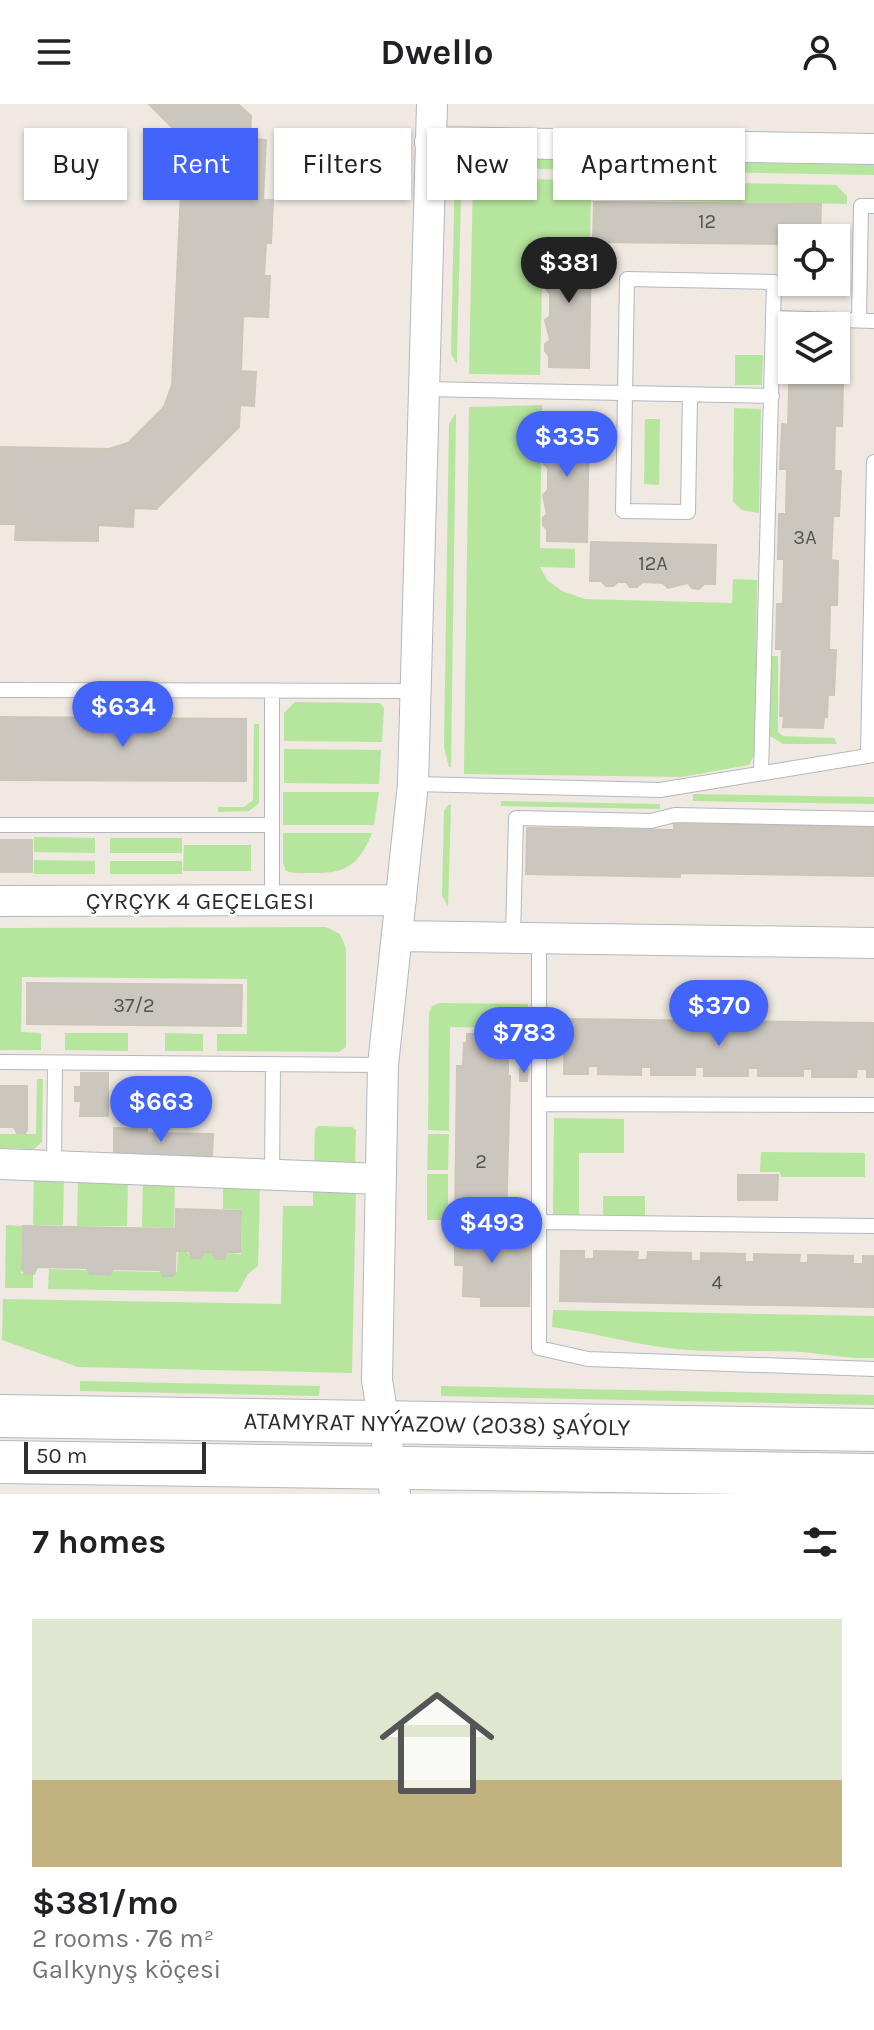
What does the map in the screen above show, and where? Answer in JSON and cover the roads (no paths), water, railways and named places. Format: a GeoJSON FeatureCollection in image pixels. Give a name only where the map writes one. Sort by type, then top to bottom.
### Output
{"type":"FeatureCollection","features":[{"type":"Feature","properties":{"kind":"main road","name":"ATAMYRAT NYÝAZOW (2038) ŞAÝOLY"},"geometry":{"type":"LineString","coordinates":[[0,1416],[874,1430]]}},
{"type":"Feature","properties":{"kind":"main road","name":"ATAMYRAT NYÝAZOW (2038) ŞAÝOLY"},"geometry":{"type":"LineString","coordinates":[[0,1462],[393,1480],[874,1475]]}},
{"type":"Feature","properties":{"kind":"street"},"geometry":{"type":"LineString","coordinates":[[431,128],[432,104]]}},
{"type":"Feature","properties":{"kind":"street"},"geometry":{"type":"LineString","coordinates":[[537,144],[874,149]]}},
{"type":"Feature","properties":{"kind":"street"},"geometry":{"type":"LineString","coordinates":[[393,1480],[377,1380],[383,1065],[413,784],[428,200]]}},
{"type":"Feature","properties":{"kind":"street","name":"ÇYRÇYK 4 GEÇELGESI"},"geometry":{"type":"LineString","coordinates":[[0,901],[401,900]]}},
{"type":"Feature","properties":{"kind":"street"},"geometry":{"type":"LineString","coordinates":[[397,936],[874,943]]}},
{"type":"Feature","properties":{"kind":"street"},"geometry":{"type":"LineString","coordinates":[[0,1164],[381,1179]]}},
{"type":"Feature","properties":{"kind":"lane"},"geometry":{"type":"LineString","coordinates":[[774,318],[866,321],[861,206],[874,206]]}},
{"type":"Feature","properties":{"kind":"lane"},"geometry":{"type":"LineString","coordinates":[[690,395],[688,512],[623,511],[627,279],[774,282],[761,773]]}},
{"type":"Feature","properties":{"kind":"lane"},"geometry":{"type":"LineString","coordinates":[[423,389],[772,396]]}},
{"type":"Feature","properties":{"kind":"lane"},"geometry":{"type":"LineString","coordinates":[[413,784],[660,790],[871,755],[874,462]]}},
{"type":"Feature","properties":{"kind":"lane"},"geometry":{"type":"LineString","coordinates":[[0,690],[416,691]]}},
{"type":"Feature","properties":{"kind":"lane"},"geometry":{"type":"LineString","coordinates":[[272,691],[272,901]]}},
{"type":"Feature","properties":{"kind":"lane"},"geometry":{"type":"LineString","coordinates":[[874,819],[675,815],[651,821],[516,818],[541,1104],[539,1348],[588,1359],[874,1369]]}},
{"type":"Feature","properties":{"kind":"lane"},"geometry":{"type":"LineString","coordinates":[[0,825],[272,825]]}},
{"type":"Feature","properties":{"kind":"lane"},"geometry":{"type":"LineString","coordinates":[[0,1062],[383,1065]]}},
{"type":"Feature","properties":{"kind":"lane"},"geometry":{"type":"LineString","coordinates":[[54,1166],[55,1063]]}},
{"type":"Feature","properties":{"kind":"lane"},"geometry":{"type":"LineString","coordinates":[[272,1177],[273,1064]]}},
{"type":"Feature","properties":{"kind":"lane"},"geometry":{"type":"LineString","coordinates":[[541,1104],[874,1105]]}},
{"type":"Feature","properties":{"kind":"lane"},"geometry":{"type":"LineString","coordinates":[[539,1222],[874,1226]]}}]}
